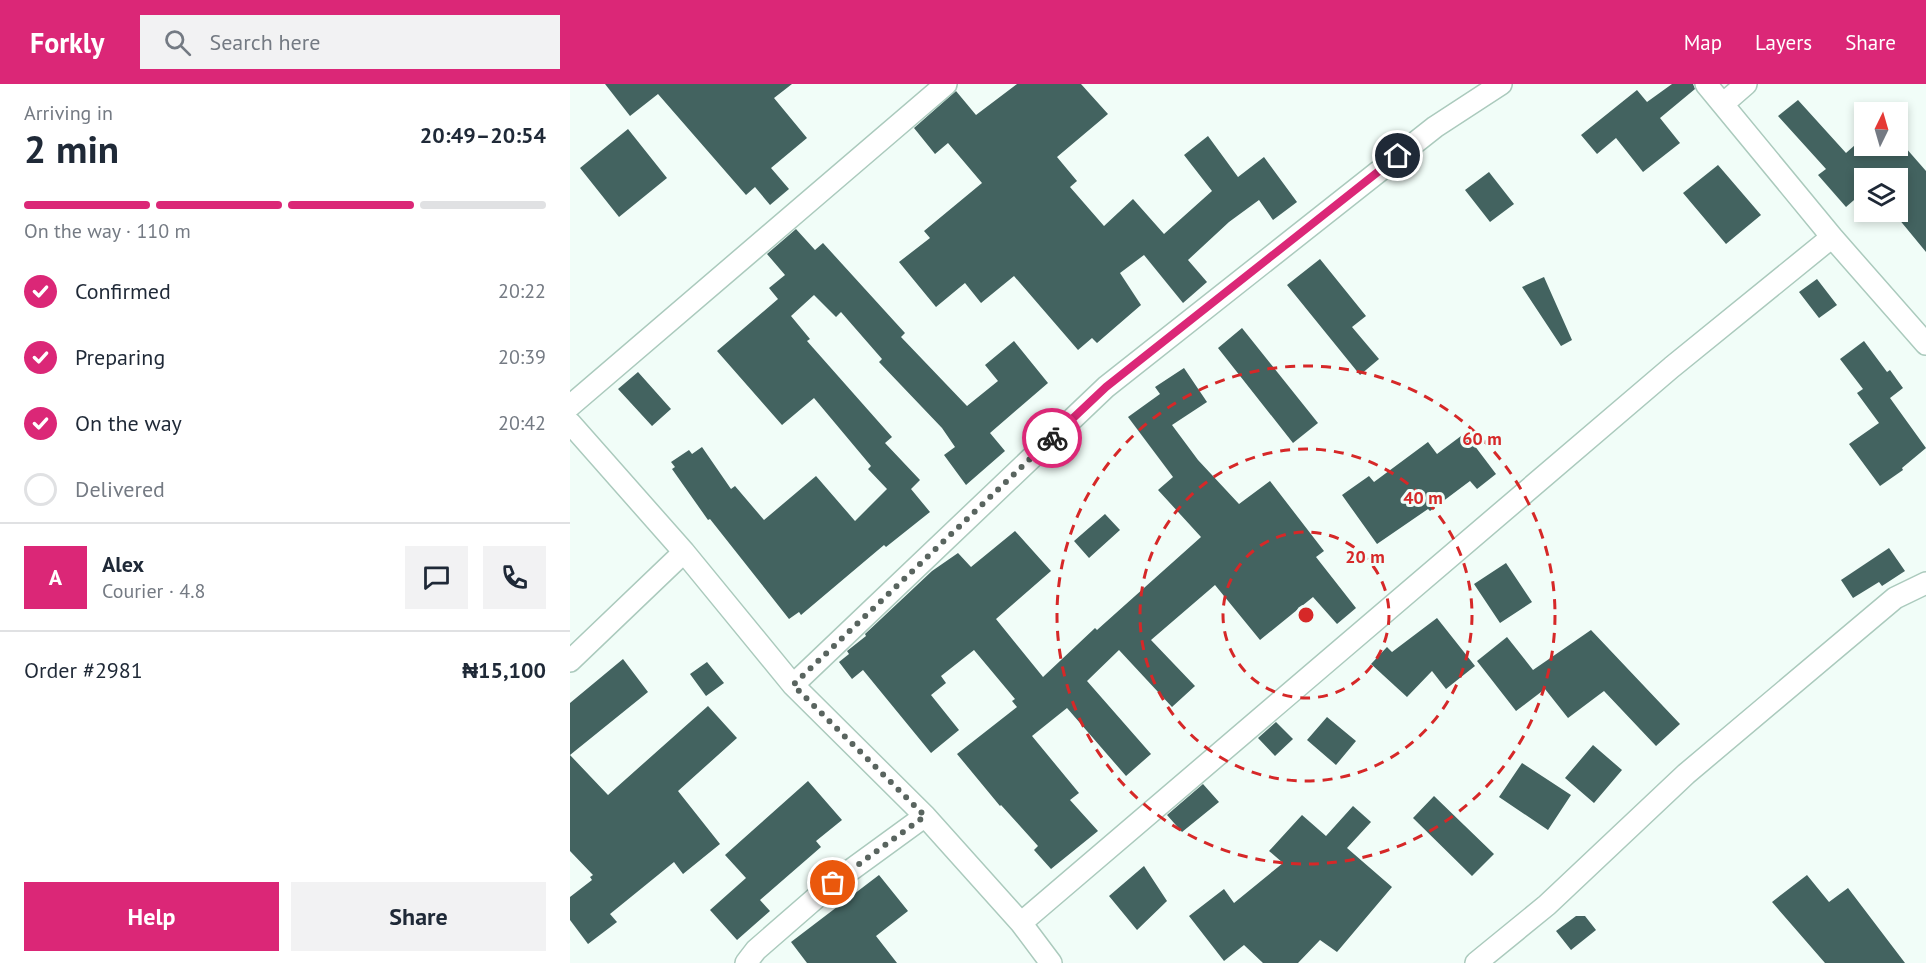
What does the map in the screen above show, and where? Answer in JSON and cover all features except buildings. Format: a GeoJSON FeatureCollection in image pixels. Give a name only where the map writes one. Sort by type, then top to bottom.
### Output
{"type":"FeatureCollection","features":[{"type":"Feature","properties":{"kind":"street"},"geometry":{"type":"LineString","coordinates":[[570,406],[946,84]]}},
{"type":"Feature","properties":{"kind":"street"},"geometry":{"type":"LineString","coordinates":[[793,685],[1106,387],[1435,127],[1501,84]]}},
{"type":"Feature","properties":{"kind":"street"},"geometry":{"type":"LineString","coordinates":[[1706,84],[1832,237],[1926,344]]}},
{"type":"Feature","properties":{"kind":"street"},"geometry":{"type":"LineString","coordinates":[[1723,104],[1746,84]]}},
{"type":"Feature","properties":{"kind":"street"},"geometry":{"type":"LineString","coordinates":[[1021,923],[1654,382],[1832,237]]}},
{"type":"Feature","properties":{"kind":"street"},"geometry":{"type":"LineString","coordinates":[[570,423],[684,552],[793,685],[925,816],[1021,923],[1051,963]]}},
{"type":"Feature","properties":{"kind":"street"},"geometry":{"type":"LineString","coordinates":[[570,661],[684,552]]}},
{"type":"Feature","properties":{"kind":"street"},"geometry":{"type":"LineString","coordinates":[[1476,963],[1546,905],[1695,766],[1895,598],[1926,583]]}},
{"type":"Feature","properties":{"kind":"street"},"geometry":{"type":"LineString","coordinates":[[746,963],[756,950],[833,883],[925,816]]}},
{"type":"Feature","properties":{"kind":"way so far"},"geometry":{"type":"LineString","coordinates":[[833,883],[925,816],[793,685],[1052,438]]}},
{"type":"Feature","properties":{"kind":"route"},"geometry":{"type":"LineString","coordinates":[[1052,438],[1106,387],[1398,156]]}}]}
